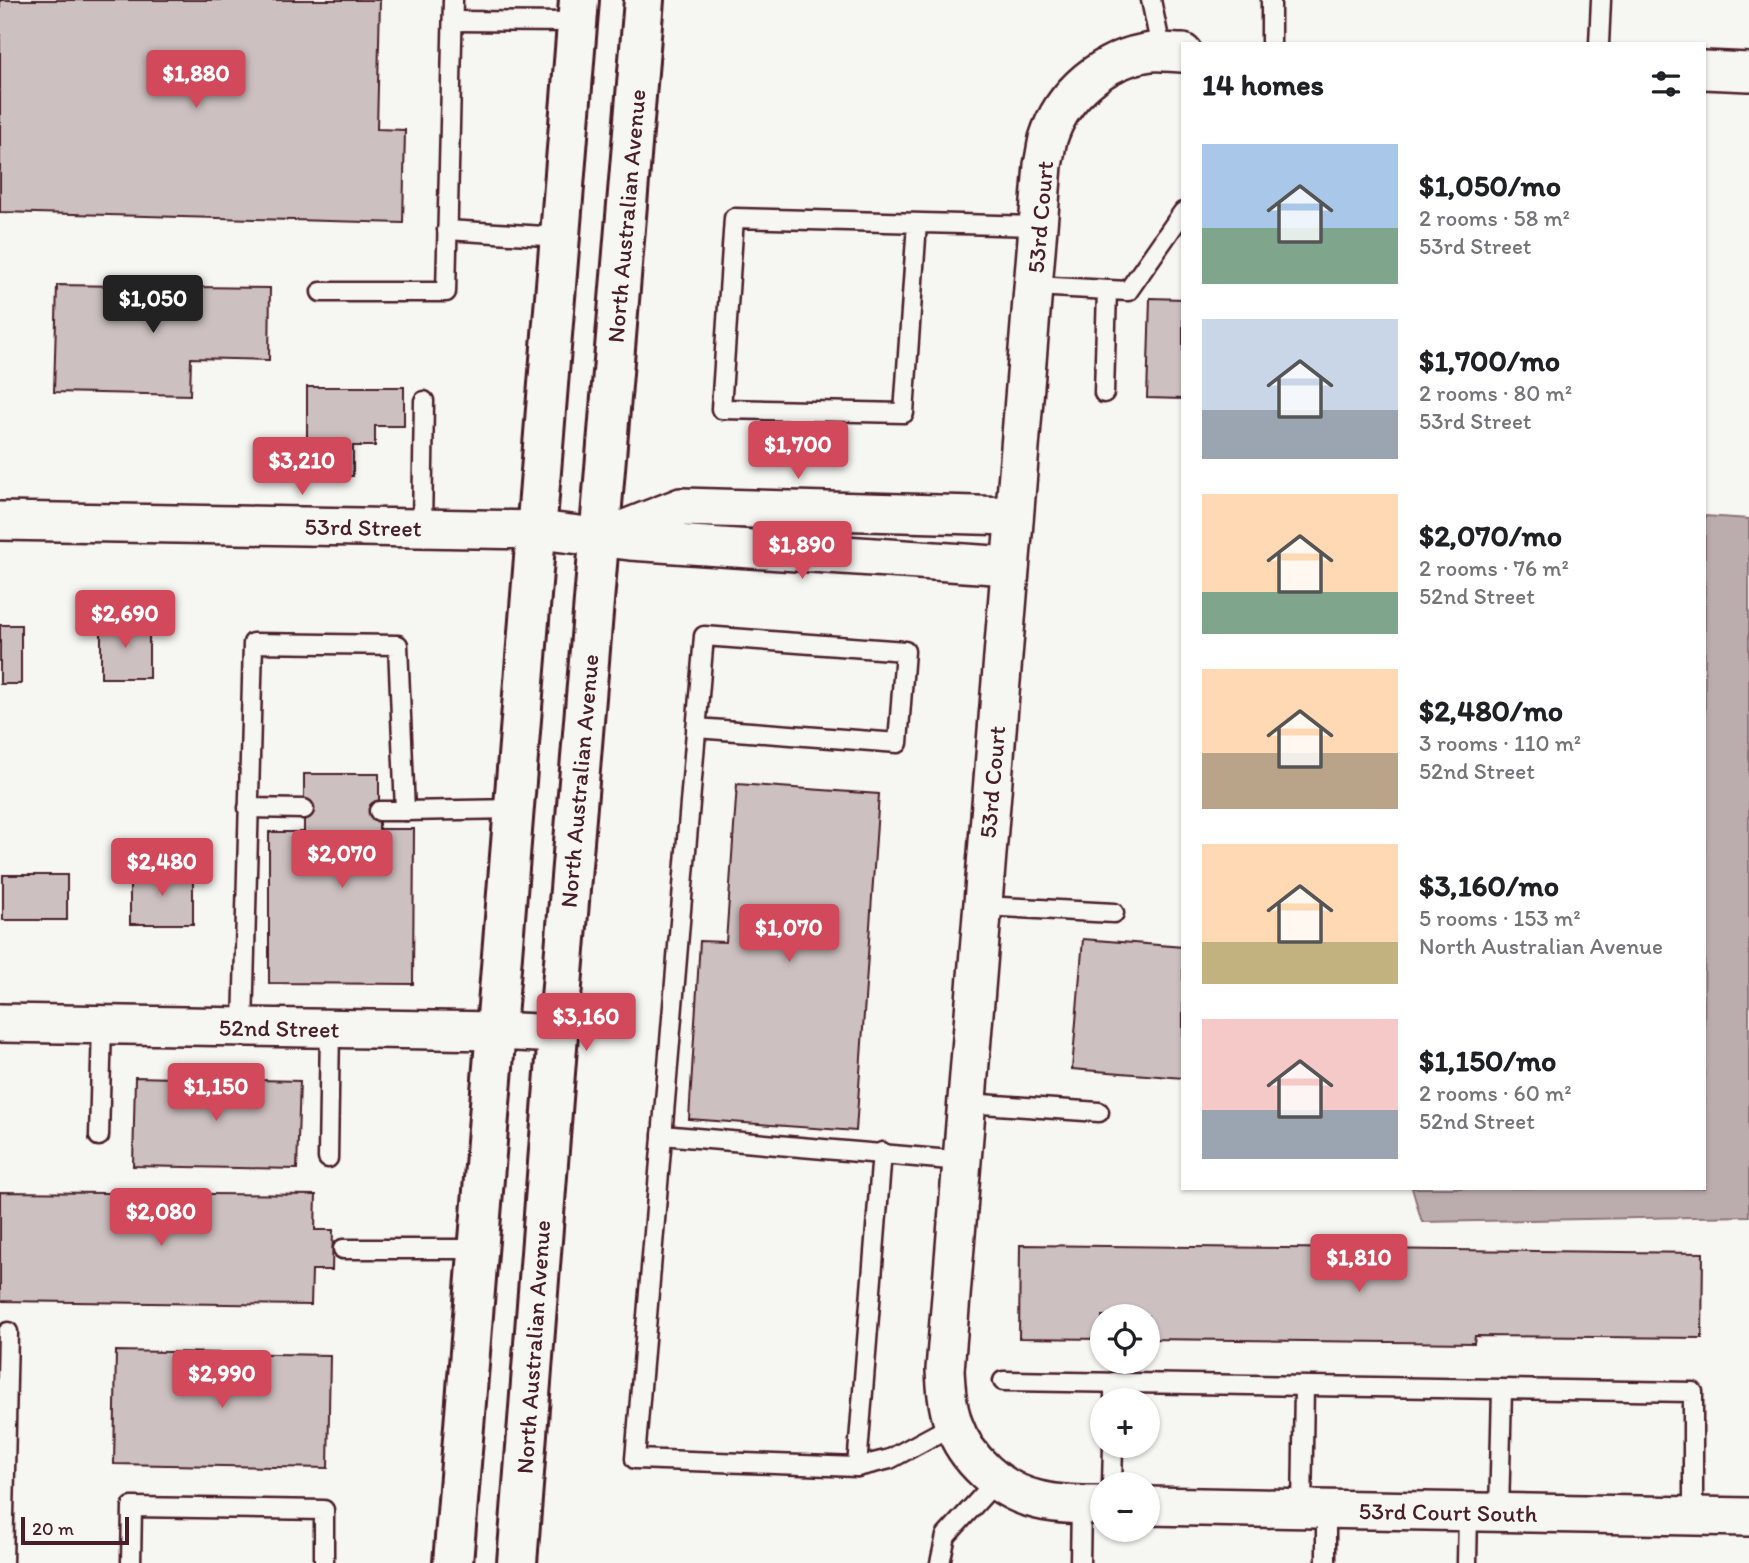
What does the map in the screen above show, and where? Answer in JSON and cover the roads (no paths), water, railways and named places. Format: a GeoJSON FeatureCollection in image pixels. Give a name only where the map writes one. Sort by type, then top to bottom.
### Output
{"type":"FeatureCollection","features":[{"type":"Feature","properties":{"kind":"main road","name":"North Australian Avenue"},"geometry":{"type":"LineString","coordinates":[[517,1563],[644,0]]}},
{"type":"Feature","properties":{"kind":"main road"},"geometry":{"type":"LineString","coordinates":[[453,1563],[579,11]]}},
{"type":"Feature","properties":{"kind":"street","name":"53rd Court"},"geometry":{"type":"LineString","coordinates":[[991,1476],[967,1451],[953,1425],[946,1398],[945,1370],[1043,165],[1048,139],[1060,113],[1077,90],[1099,72],[1124,59],[1152,52],[1172,53]]}},
{"type":"Feature","properties":{"kind":"street"},"geometry":{"type":"LineString","coordinates":[[1706,70],[1749,72]]}},
{"type":"Feature","properties":{"kind":"street","name":"53rd Street"},"geometry":{"type":"LineString","coordinates":[[599,539],[681,507],[1013,516]]}},
{"type":"Feature","properties":{"kind":"street","name":"53rd Street"},"geometry":{"type":"LineString","coordinates":[[0,521],[538,530],[599,539],[1010,566]]}},
{"type":"Feature","properties":{"kind":"street","name":"52nd Street"},"geometry":{"type":"LineString","coordinates":[[0,1023],[558,1034]]}},
{"type":"Feature","properties":{"kind":"street"},"geometry":{"type":"LineString","coordinates":[[991,1476],[1009,1489],[1035,1500],[1090,1505]]}},
{"type":"Feature","properties":{"kind":"street","name":"53rd Court South"},"geometry":{"type":"LineString","coordinates":[[1160,1506],[1749,1517]]}},
{"type":"Feature","properties":{"kind":"lane"},"geometry":{"type":"LineString","coordinates":[[321,292],[446,292],[453,0]]}},
{"type":"Feature","properties":{"kind":"lane"},"geometry":{"type":"LineString","coordinates":[[1151,0],[1172,53]]}},
{"type":"Feature","properties":{"kind":"lane"},"geometry":{"type":"LineString","coordinates":[[1270,42],[1271,0]]}},
{"type":"Feature","properties":{"kind":"lane"},"geometry":{"type":"LineString","coordinates":[[1599,42],[1601,0]]}},
{"type":"Feature","properties":{"kind":"lane"},"geometry":{"type":"LineString","coordinates":[[453,21],[579,11]]}},
{"type":"Feature","properties":{"kind":"lane"},"geometry":{"type":"LineString","coordinates":[[1034,286],[1128,291],[1181,215]]}},
{"type":"Feature","properties":{"kind":"lane"},"geometry":{"type":"LineString","coordinates":[[917,223],[904,414],[721,409],[734,218],[1038,226]]}},
{"type":"Feature","properties":{"kind":"lane"},"geometry":{"type":"LineString","coordinates":[[447,230],[561,237]]}},
{"type":"Feature","properties":{"kind":"lane"},"geometry":{"type":"LineString","coordinates":[[1104,393],[1107,290]]}},
{"type":"Feature","properties":{"kind":"lane"},"geometry":{"type":"LineString","coordinates":[[422,528],[424,401]]}},
{"type":"Feature","properties":{"kind":"lane"},"geometry":{"type":"LineString","coordinates":[[696,728],[898,743],[905,651],[704,636],[696,728],[635,1459],[858,1466],[890,1459],[953,1425]]}},
{"type":"Feature","properties":{"kind":"lane"},"geometry":{"type":"LineString","coordinates":[[243,1027],[253,643],[398,645],[405,811]]}},
{"type":"Feature","properties":{"kind":"lane"},"geometry":{"type":"LineString","coordinates":[[248,808],[304,809]]}},
{"type":"Feature","properties":{"kind":"lane"},"geometry":{"type":"LineString","coordinates":[[379,811],[515,809]]}},
{"type":"Feature","properties":{"kind":"lane"},"geometry":{"type":"LineString","coordinates":[[982,906],[1114,913]]}},
{"type":"Feature","properties":{"kind":"lane"},"geometry":{"type":"LineString","coordinates":[[99,1136],[102,1025]]}},
{"type":"Feature","properties":{"kind":"lane"},"geometry":{"type":"LineString","coordinates":[[328,1158],[330,1028]]}},
{"type":"Feature","properties":{"kind":"lane"},"geometry":{"type":"LineString","coordinates":[[967,1103],[1099,1112]]}},
{"type":"Feature","properties":{"kind":"lane"},"geometry":{"type":"LineString","coordinates":[[662,1135],[962,1161]]}},
{"type":"Feature","properties":{"kind":"lane"},"geometry":{"type":"LineString","coordinates":[[858,1466],[882,1152]]}},
{"type":"Feature","properties":{"kind":"lane"},"geometry":{"type":"LineString","coordinates":[[343,1249],[479,1249]]}},
{"type":"Feature","properties":{"kind":"lane"},"geometry":{"type":"LineString","coordinates":[[3,1563],[8,1332]]}},
{"type":"Feature","properties":{"kind":"lane"},"geometry":{"type":"LineString","coordinates":[[1003,1381],[1090,1389]]}},
{"type":"Feature","properties":{"kind":"lane"},"geometry":{"type":"LineString","coordinates":[[1160,1390],[1304,1387],[1693,1392],[1693,1516]]}},
{"type":"Feature","properties":{"kind":"lane"},"geometry":{"type":"LineString","coordinates":[[1304,1387],[1314,1509],[1326,1563]]}},
{"type":"Feature","properties":{"kind":"lane"},"geometry":{"type":"LineString","coordinates":[[1467,1563],[1484,1512],[1502,1390]]}},
{"type":"Feature","properties":{"kind":"lane"},"geometry":{"type":"LineString","coordinates":[[940,1563],[946,1536],[991,1476]]}},
{"type":"Feature","properties":{"kind":"lane"},"geometry":{"type":"LineString","coordinates":[[131,1563],[132,1507],[324,1510],[324,1563]]}},
{"type":"Feature","properties":{"kind":"lane"},"geometry":{"type":"LineString","coordinates":[[1080,1563],[1090,1515]]}}]}
